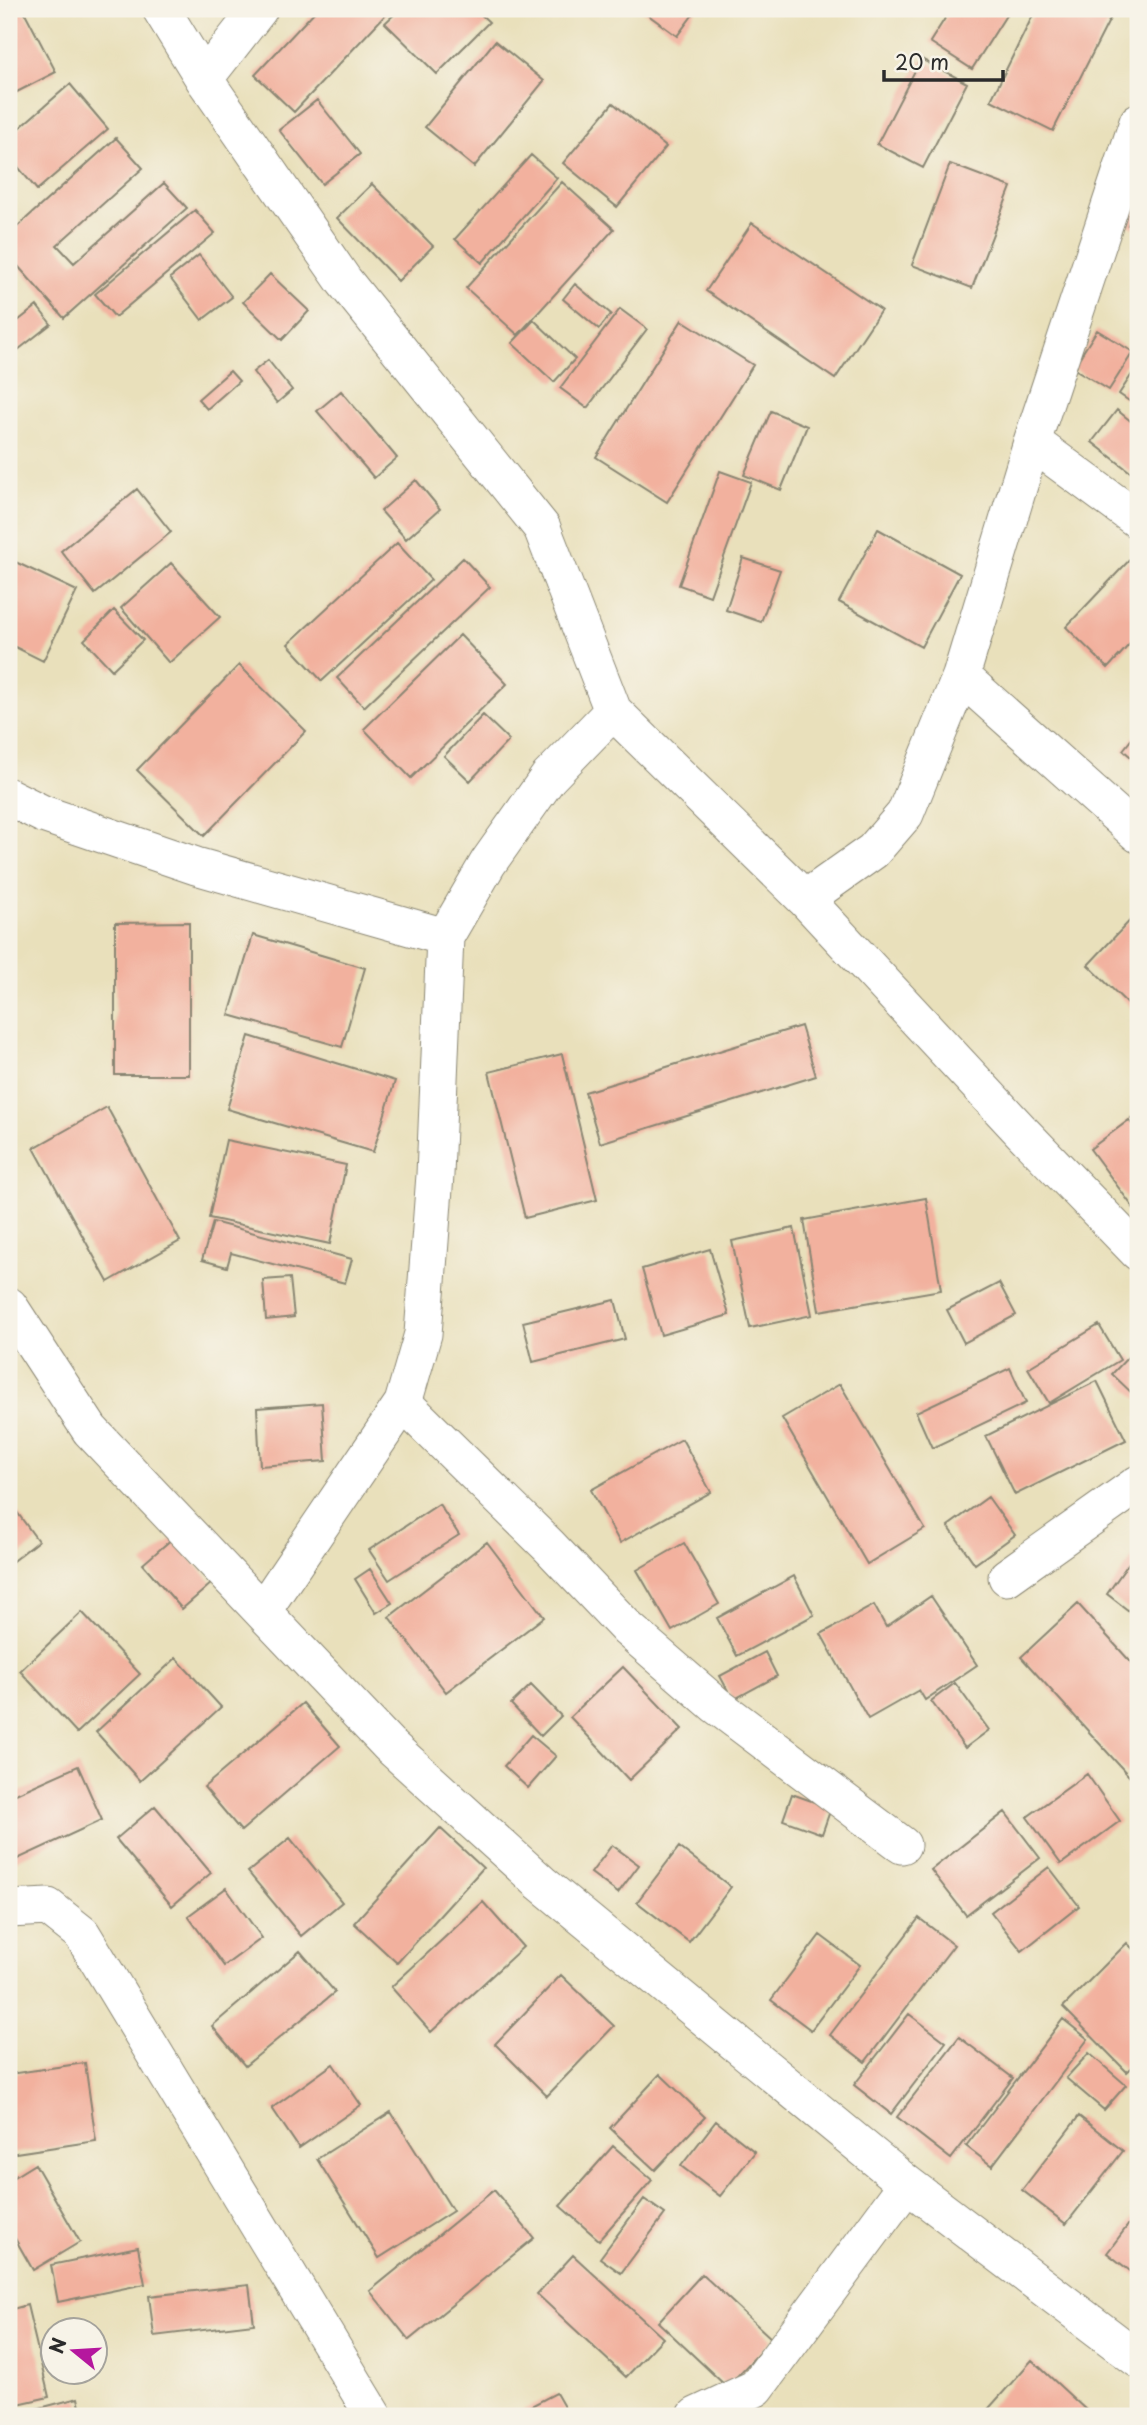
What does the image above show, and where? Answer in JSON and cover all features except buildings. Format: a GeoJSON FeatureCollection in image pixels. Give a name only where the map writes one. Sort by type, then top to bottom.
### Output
{"type":"FeatureCollection","features":[{"type":"Feature","properties":{"kind":"street"},"geometry":{"type":"LineString","coordinates":[[161,9],[204,79],[344,281],[542,528],[613,710],[805,898],[1138,1252]]}},
{"type":"Feature","properties":{"kind":"street"},"geometry":{"type":"LineString","coordinates":[[204,79],[259,9]]}},
{"type":"Feature","properties":{"kind":"street"},"geometry":{"type":"LineString","coordinates":[[805,898],[873,851],[905,814],[961,676],[1032,442],[1138,122]]}},
{"type":"Feature","properties":{"kind":"street"},"geometry":{"type":"LineString","coordinates":[[1032,442],[1138,520]]}},
{"type":"Feature","properties":{"kind":"street"},"geometry":{"type":"LineString","coordinates":[[961,676],[1138,834]]}},
{"type":"Feature","properties":{"kind":"street"},"geometry":{"type":"LineString","coordinates":[[263,1610],[403,1403],[423,1334],[435,1175],[445,937],[488,863],[548,778],[613,710]]}},
{"type":"Feature","properties":{"kind":"street"},"geometry":{"type":"LineString","coordinates":[[9,797],[43,814],[196,866],[445,937]]}},
{"type":"Feature","properties":{"kind":"street"},"geometry":{"type":"LineString","coordinates":[[9,1306],[90,1430],[389,1745],[541,1883],[907,2184],[1138,2359]]}},
{"type":"Feature","properties":{"kind":"street"},"geometry":{"type":"LineString","coordinates":[[403,1403],[549,1546],[628,1629],[716,1705],[902,1845]]}},
{"type":"Feature","properties":{"kind":"street"},"geometry":{"type":"LineString","coordinates":[[1007,1577],[1138,1484]]}},
{"type":"Feature","properties":{"kind":"street"},"geometry":{"type":"LineString","coordinates":[[9,1909],[48,1908],[82,1934],[374,2416]]}},
{"type":"Feature","properties":{"kind":"street"},"geometry":{"type":"LineString","coordinates":[[696,2416],[756,2388],[907,2184]]}}]}
